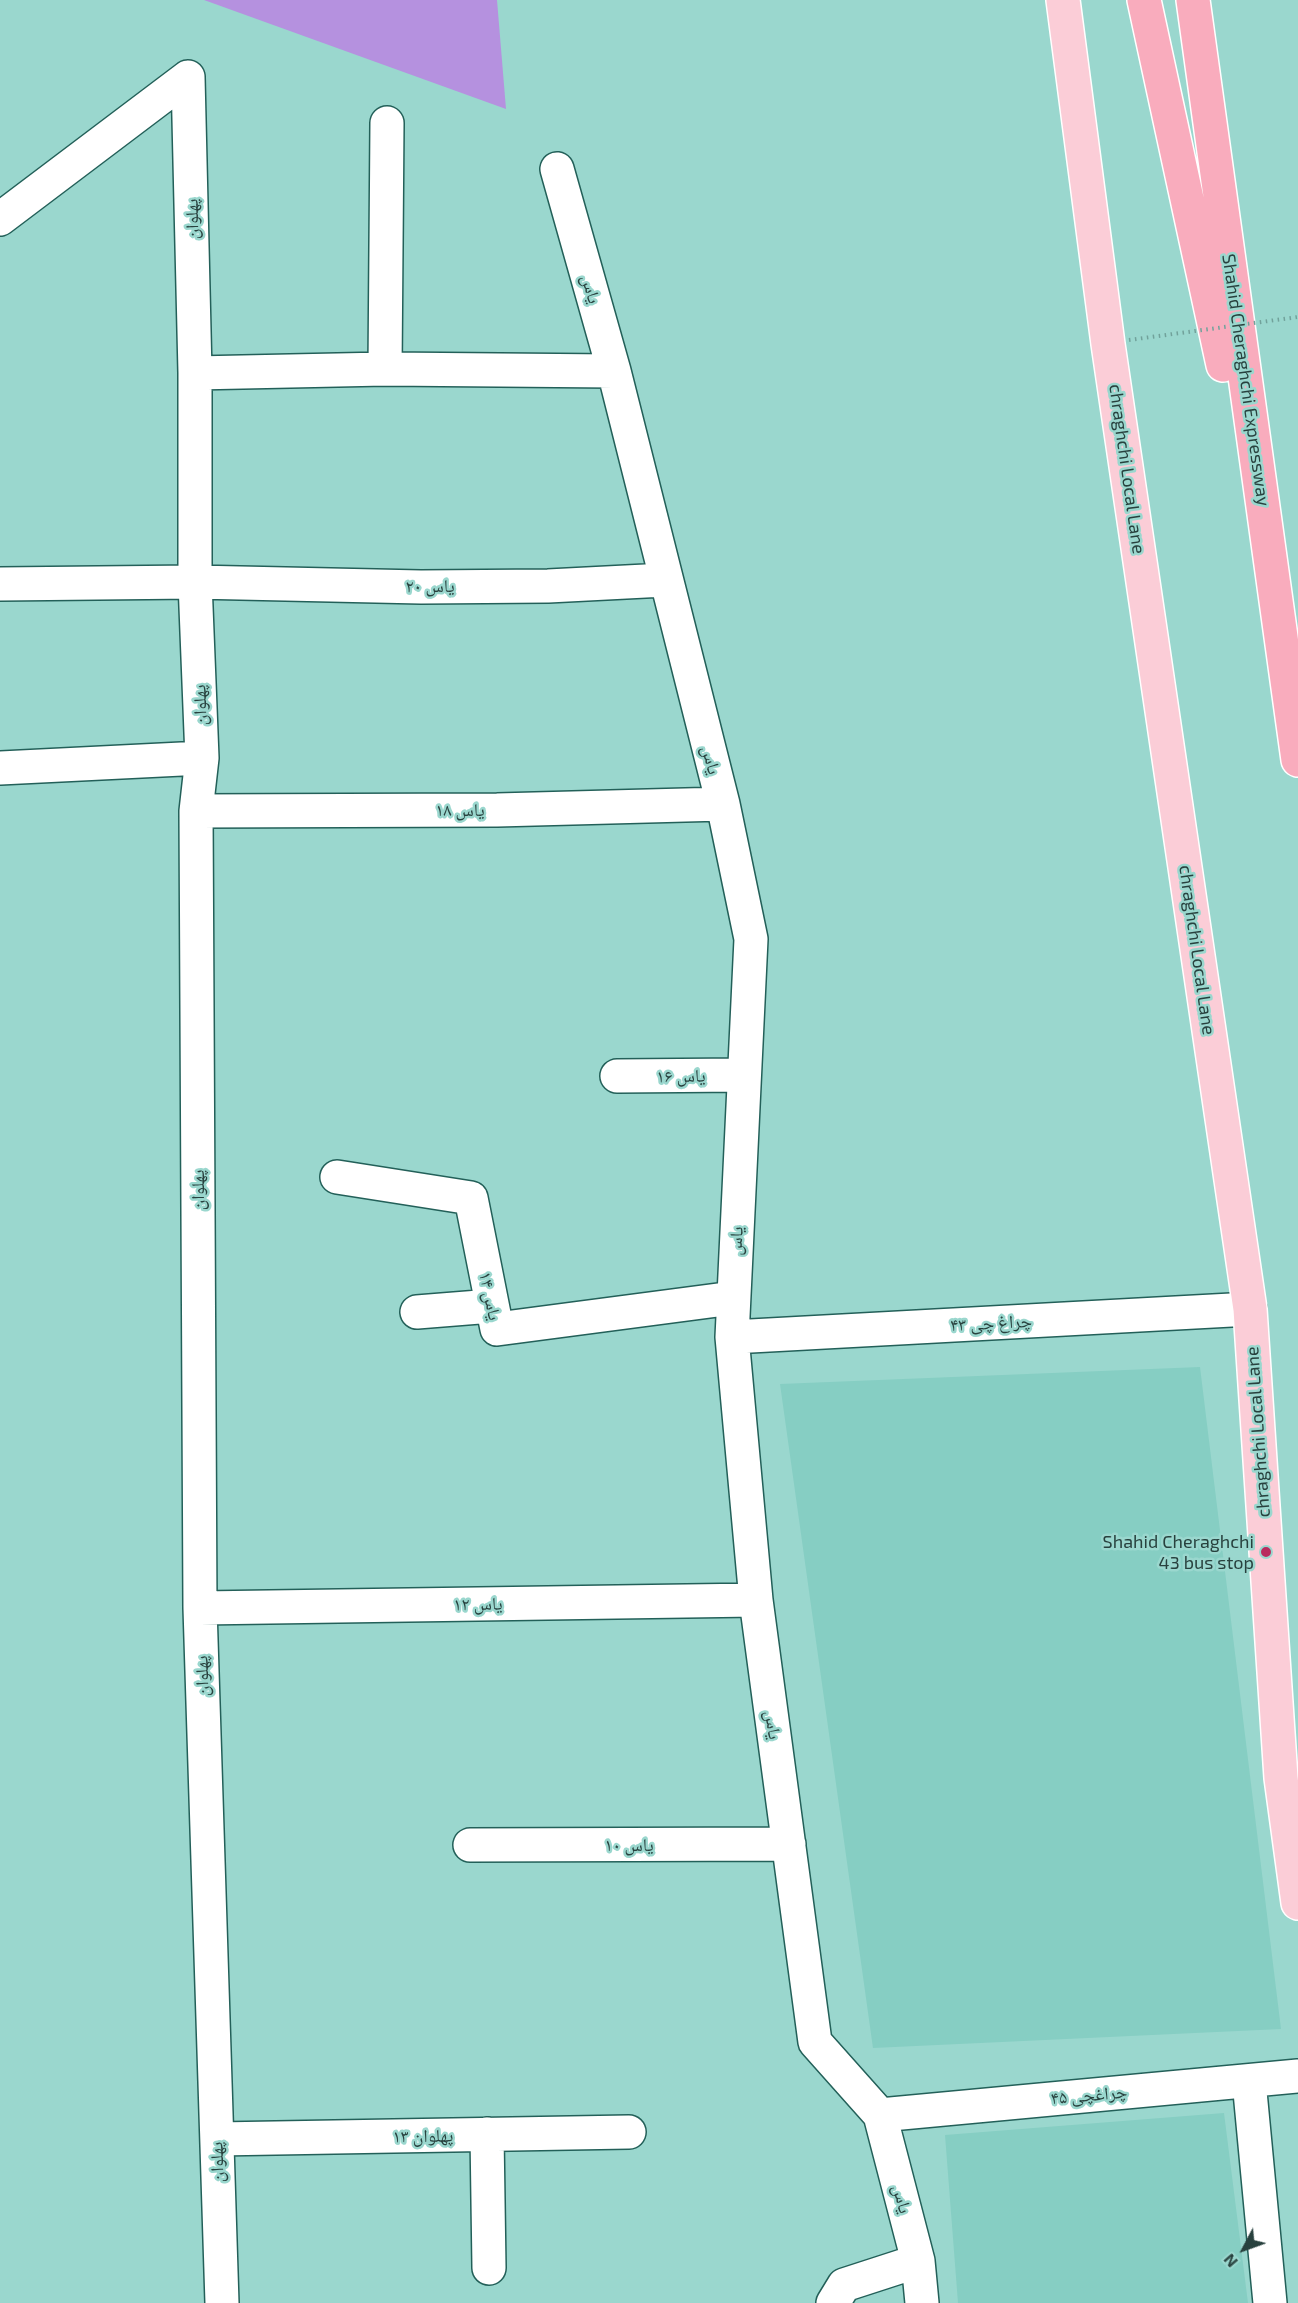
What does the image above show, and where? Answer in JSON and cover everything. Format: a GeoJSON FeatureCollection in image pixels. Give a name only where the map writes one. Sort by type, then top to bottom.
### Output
{"type":"FeatureCollection","features":[{"type":"Feature","properties":{"kind":"highway"},"geometry":{"type":"LineString","coordinates":[[1144,0],[1279,618]]}},
{"type":"Feature","properties":{"kind":"highway","name":"Shahid Cheraghchi Expressway"},"geometry":{"type":"LineString","coordinates":[[1193,0],[1298,760]]}},
{"type":"Feature","properties":{"kind":"main road","name":"chraghchi Local Lane"},"geometry":{"type":"LineString","coordinates":[[1063,0],[1108,344],[1250,1309],[1281,1778],[1298,1903]]}},
{"type":"Feature","properties":{"kind":"street","name":"پهلوان"},"geometry":{"type":"LineString","coordinates":[[0,219],[188,77],[195,374],[195,582],[202,758],[196,811],[200,1608],[222,2303]]}},
{"type":"Feature","properties":{"kind":"street"},"geometry":{"type":"LineString","coordinates":[[385,369],[387,123]]}},
{"type":"Feature","properties":{"kind":"street","name":"یاس"},"geometry":{"type":"LineString","coordinates":[[557,169],[614,371],[723,804],[751,939],[732,1337],[756,1600],[815,2042],[880,2115],[918,2261],[922,2303]]}},
{"type":"Feature","properties":{"kind":"street"},"geometry":{"type":"LineString","coordinates":[[195,374],[385,369],[614,371]]}},
{"type":"Feature","properties":{"kind":"street","name":"یاس ۲۰"},"geometry":{"type":"LineString","coordinates":[[0,584],[195,582],[421,587],[548,586],[665,580]]}},
{"type":"Feature","properties":{"kind":"street"},"geometry":{"type":"LineString","coordinates":[[0,768],[202,758]]}},
{"type":"Feature","properties":{"kind":"street","name":"یاس ۱۸"},"geometry":{"type":"LineString","coordinates":[[196,811],[485,810],[723,804]]}},
{"type":"Feature","properties":{"kind":"street","name":"یاس ۱۶"},"geometry":{"type":"LineString","coordinates":[[617,1076],[744,1075]]}},
{"type":"Feature","properties":{"kind":"street","name":"یاس ۱۴"},"geometry":{"type":"LineString","coordinates":[[337,1177],[471,1198],[497,1329],[733,1298]]}},
{"type":"Feature","properties":{"kind":"street"},"geometry":{"type":"LineString","coordinates":[[417,1312],[492,1306]]}},
{"type":"Feature","properties":{"kind":"street","name":"چراغ چی ۴۳"},"geometry":{"type":"LineString","coordinates":[[732,1337],[1250,1309]]}},
{"type":"Feature","properties":{"kind":"street","name":"یاس ۱۲"},"geometry":{"type":"LineString","coordinates":[[200,1608],[756,1600]]}},
{"type":"Feature","properties":{"kind":"street","name":"یاس ۱۰"},"geometry":{"type":"LineString","coordinates":[[470,1845],[789,1844]]}},
{"type":"Feature","properties":{"kind":"street","name":"چراغچی ۴۵"},"geometry":{"type":"LineString","coordinates":[[880,2115],[1298,2076]]}},
{"type":"Feature","properties":{"kind":"street"},"geometry":{"type":"LineString","coordinates":[[1249,2081],[1270,2303]]}},
{"type":"Feature","properties":{"kind":"street","name":"پهلوان ۱۳"},"geometry":{"type":"LineString","coordinates":[[217,2139],[629,2132]]}},
{"type":"Feature","properties":{"kind":"street"},"geometry":{"type":"LineString","coordinates":[[487,2134],[489,2268]]}},
{"type":"Feature","properties":{"kind":"street"},"geometry":{"type":"LineString","coordinates":[[833,2303],[844,2286],[918,2261]]}},
{"type":"Feature","properties":{"kind":"path"},"geometry":{"type":"LineString","coordinates":[[1129,340],[1298,317]]}},
{"type":"Feature","properties":{"kind":"shaded area"},"geometry":{"type":"Polygon","coordinates":[[[204,0],[497,0],[506,109],[204,0]]]}},
{"type":"Feature","properties":{"kind":"shaded area"},"geometry":{"type":"Polygon","coordinates":[[[1200,1367],[1281,2029],[873,2048],[780,1384],[1200,1367]]]}},
{"type":"Feature","properties":{"kind":"shaded area"},"geometry":{"type":"Polygon","coordinates":[[[1224,2113],[1248,2303],[958,2303],[945,2135],[1224,2113]]]}},
{"type":"Feature","properties":{"kind":"place","name":"Shahid Cheraghchi 43 bus stop"},"geometry":{"type":"Point","coordinates":[1266,1552]}}]}
